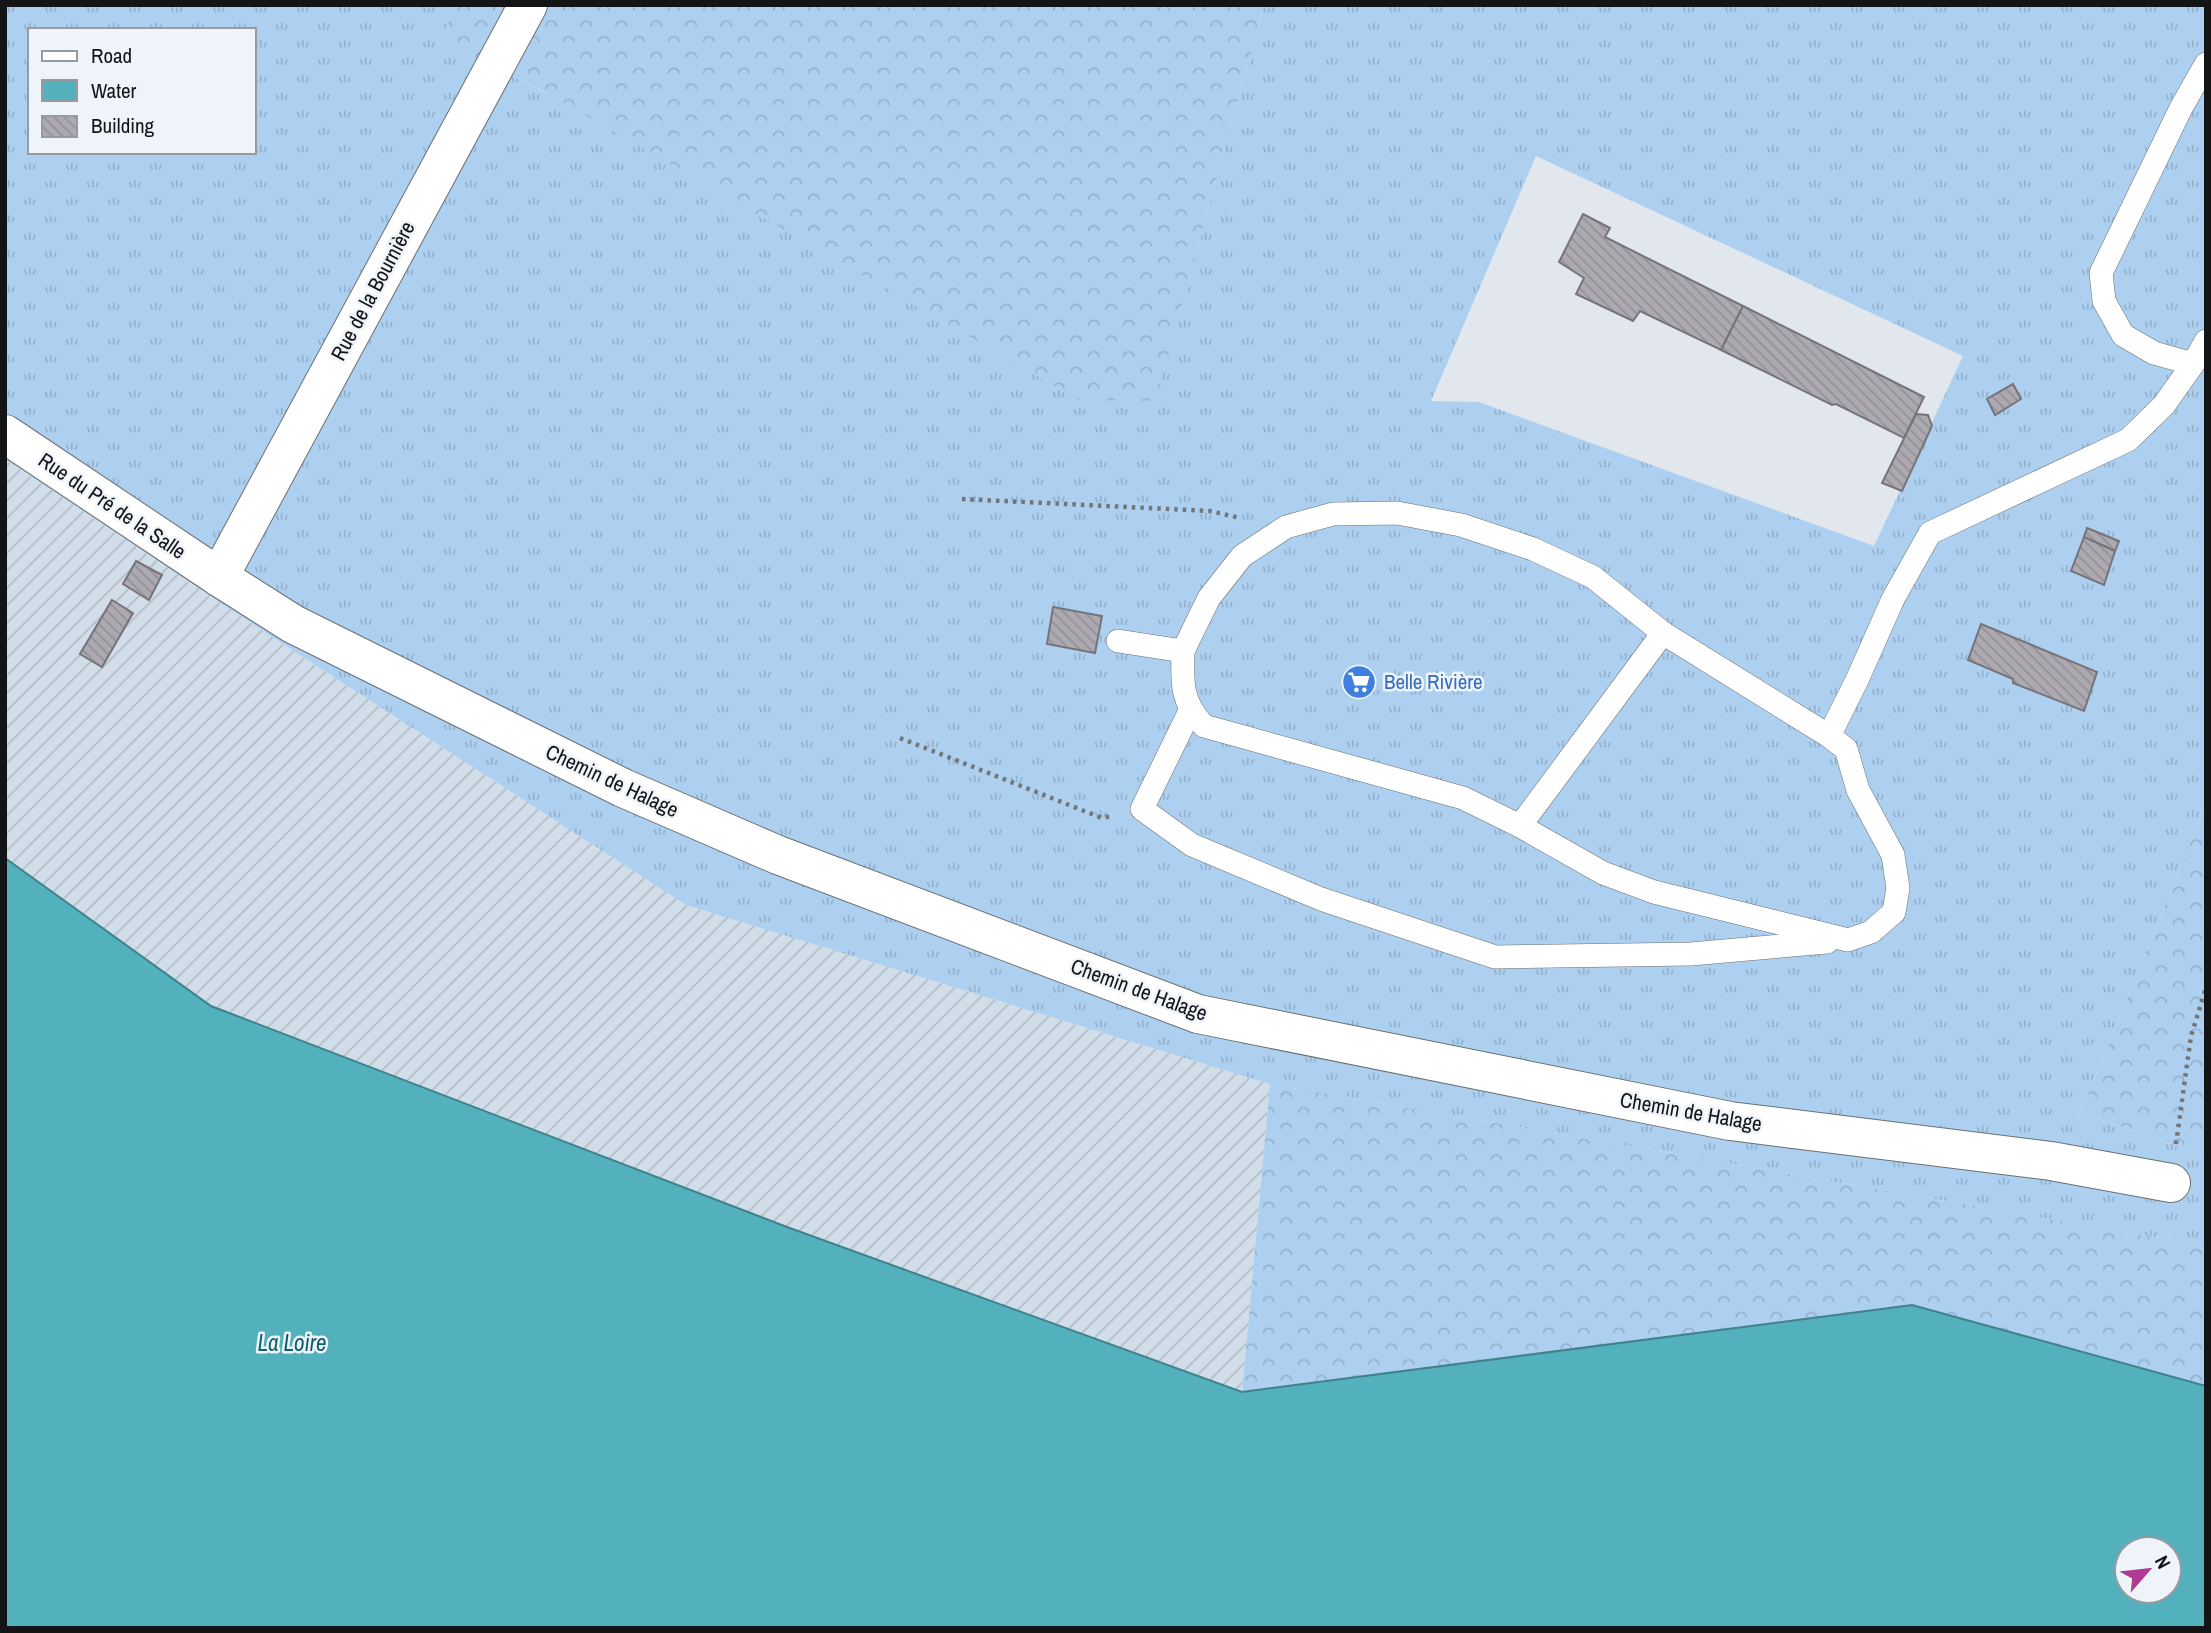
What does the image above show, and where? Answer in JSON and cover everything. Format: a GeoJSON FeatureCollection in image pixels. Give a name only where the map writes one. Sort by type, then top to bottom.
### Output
{"type":"FeatureCollection","features":[{"type":"Feature","properties":{"kind":"street","name":"Rue de la Bournière"},"geometry":{"type":"LineString","coordinates":[[219,577],[528,5]]}},
{"type":"Feature","properties":{"kind":"street","name":"Rue du Pré de la Salle"},"geometry":{"type":"LineString","coordinates":[[5,434],[219,577]]}},
{"type":"Feature","properties":{"kind":"street","name":"Chemin de Halage"},"geometry":{"type":"LineString","coordinates":[[219,577],[293,624],[623,788],[778,855],[1198,1014],[1730,1121],[2052,1161],[2171,1183]]}},
{"type":"Feature","properties":{"kind":"lane"},"geometry":{"type":"LineString","coordinates":[[2193,365],[2154,353],[2123,335],[2104,301],[2101,272],[2186,98],[2206,64]]}},
{"type":"Feature","properties":{"kind":"lane"},"geometry":{"type":"LineString","coordinates":[[1829,736],[1892,599],[1930,533],[2128,440],[2164,405],[2193,365],[2206,341]]}},
{"type":"Feature","properties":{"kind":"lane"},"geometry":{"type":"LineString","coordinates":[[1190,711],[1142,809],[1192,845],[1321,899],[1495,957],[1691,954],[1848,940],[1871,932],[1894,912],[1898,888],[1893,855],[1858,790],[1846,749],[1663,633],[1593,577],[1533,549],[1461,525],[1397,513],[1333,514],[1286,527],[1242,556],[1209,598],[1183,651],[1182,683],[1190,711],[1204,726],[1463,798],[1520,825],[1603,873],[1654,892],[1848,940]]}},
{"type":"Feature","properties":{"kind":"lane"},"geometry":{"type":"LineString","coordinates":[[1520,825],[1663,633]]}},
{"type":"Feature","properties":{"kind":"lane"},"geometry":{"type":"LineString","coordinates":[[1118,641],[1183,651]]}},
{"type":"Feature","properties":{"kind":"path"},"geometry":{"type":"LineString","coordinates":[[962,499],[1210,511],[1286,527]]}},
{"type":"Feature","properties":{"kind":"path"},"geometry":{"type":"LineString","coordinates":[[900,738],[1102,818],[1142,809]]}},
{"type":"Feature","properties":{"kind":"path"},"geometry":{"type":"LineString","coordinates":[[2171,1183],[2190,1036],[2206,988]]}},
{"type":"Feature","properties":{"kind":"shaded area"},"geometry":{"type":"Polygon","coordinates":[[[5,459],[269,635],[686,905],[1270,1084],[1242,1392],[787,1227],[211,1006],[5,858],[5,459]]]}},
{"type":"Feature","properties":{"kind":"green space","name":"Belle Rivière"},"geometry":{"type":"Polygon","coordinates":[[[5,5],[457,5],[441,40],[1156,400],[1264,5],[2206,5],[2206,805],[2079,1116],[2099,1119],[2206,1156],[2206,1246],[1270,1084],[686,905],[269,635],[5,459],[5,5]],[[1536,156],[1431,401],[1479,402],[1874,546],[1963,356],[1536,156]]]}},
{"type":"Feature","properties":{"kind":"green space"},"geometry":{"type":"Polygon","coordinates":[[[457,5],[1264,5],[1156,401],[1079,400],[545,92],[440,40],[457,5]]]}},
{"type":"Feature","properties":{"kind":"green space"},"geometry":{"type":"Polygon","coordinates":[[[2206,805],[2206,1156],[2099,1119],[2079,1116],[2206,805]]]}},
{"type":"Feature","properties":{"kind":"green space"},"geometry":{"type":"Polygon","coordinates":[[[1270,1084],[2206,1246],[2206,1386],[1912,1305],[1242,1392],[1270,1084]]]}},
{"type":"Feature","properties":{"kind":"water","name":"La Loire"},"geometry":{"type":"Polygon","coordinates":[[[5,858],[211,1006],[787,1227],[1242,1392],[1912,1305],[2206,1386],[2206,1628],[5,1628],[5,858]]]}},
{"type":"Feature","properties":{"kind":"building"},"geometry":{"type":"Polygon","coordinates":[[[1583,214],[1610,228],[1605,237],[1743,306],[1721,350],[1640,311],[1633,321],[1576,294],[1584,278],[1559,262],[1583,214]]]}},
{"type":"Feature","properties":{"kind":"building"},"geometry":{"type":"Polygon","coordinates":[[[1743,306],[1924,397],[1904,438],[1721,350],[1743,306]]]}},
{"type":"Feature","properties":{"kind":"building"},"geometry":{"type":"Polygon","coordinates":[[[2013,384],[2021,399],[1995,415],[1987,399],[2013,384]]]}},
{"type":"Feature","properties":{"kind":"building"},"geometry":{"type":"Polygon","coordinates":[[[1916,414],[1928,415],[1932,426],[1902,491],[1882,483],[1916,414]]]}},
{"type":"Feature","properties":{"kind":"building"},"geometry":{"type":"Polygon","coordinates":[[[2087,528],[2119,541],[2115,551],[2084,537],[2087,528]]]}},
{"type":"Feature","properties":{"kind":"building"},"geometry":{"type":"Polygon","coordinates":[[[2084,537],[2115,551],[2104,585],[2071,571],[2084,537]]]}},
{"type":"Feature","properties":{"kind":"building"},"geometry":{"type":"Polygon","coordinates":[[[136,561],[162,575],[149,600],[123,584],[136,561]]]}},
{"type":"Feature","properties":{"kind":"building"},"geometry":{"type":"Polygon","coordinates":[[[112,600],[133,613],[102,667],[80,654],[112,600]]]}},
{"type":"Feature","properties":{"kind":"building"},"geometry":{"type":"Polygon","coordinates":[[[1053,607],[1102,616],[1095,653],[1047,644],[1053,607]]]}},
{"type":"Feature","properties":{"kind":"building"},"geometry":{"type":"Polygon","coordinates":[[[1981,624],[2097,672],[2084,711],[2013,683],[2013,679],[1968,660],[1981,624]]]}},
{"type":"Feature","properties":{"kind":"place","name":"Belle Rivière"},"geometry":{"type":"Point","coordinates":[1359,682]}}]}
